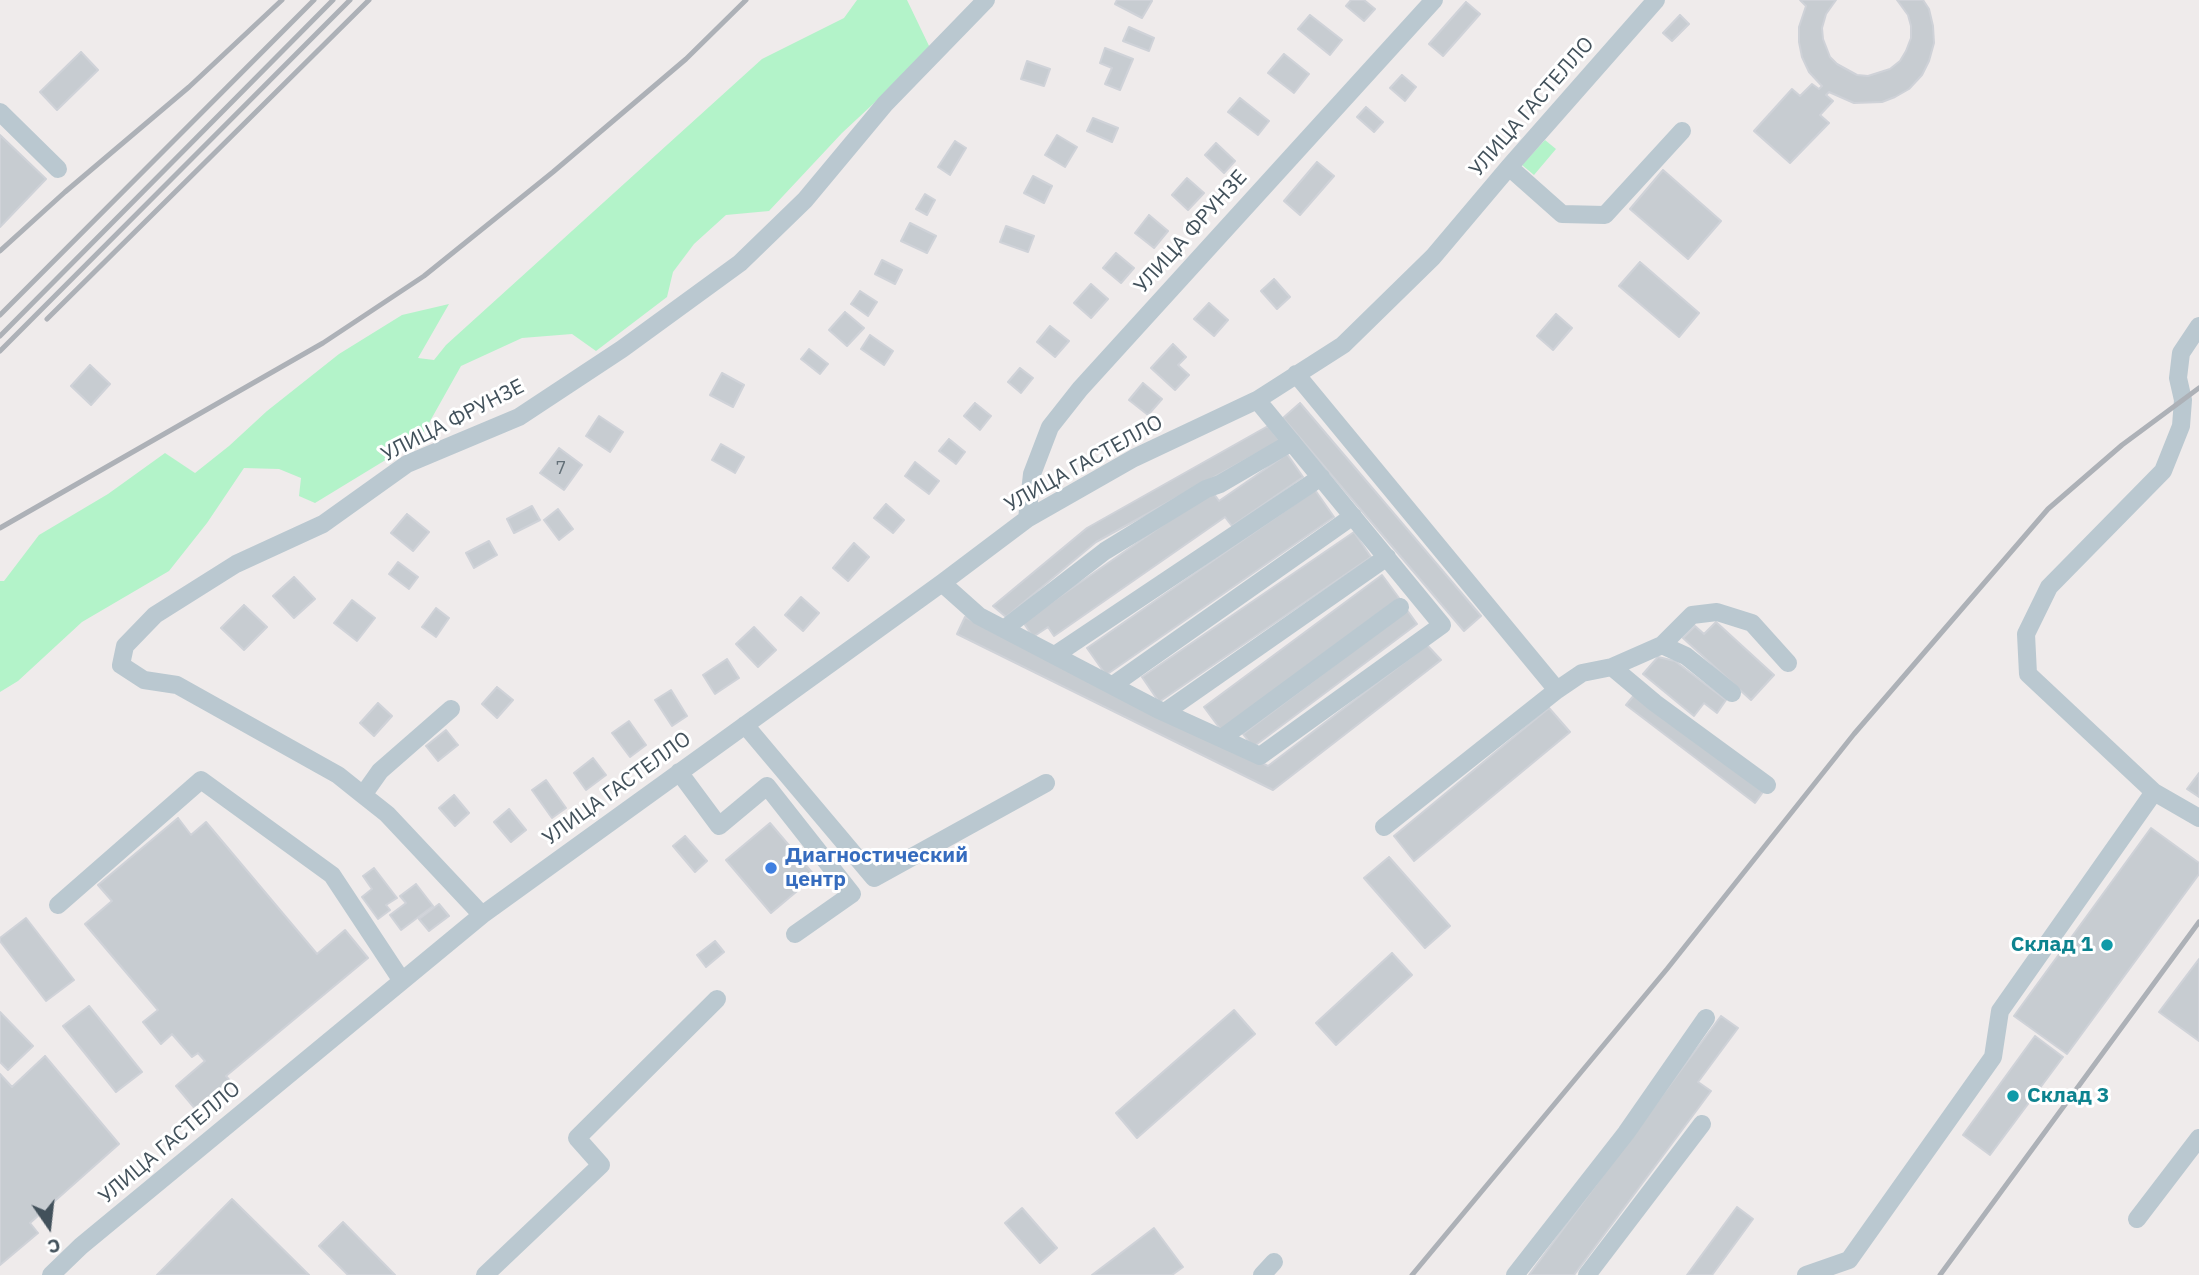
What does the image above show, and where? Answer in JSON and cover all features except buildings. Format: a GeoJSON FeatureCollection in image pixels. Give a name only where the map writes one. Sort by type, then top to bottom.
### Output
{"type":"FeatureCollection","features":[{"type":"Feature","properties":{"kind":"street","name":"УЛИЦА ФРУНЗЕ"},"geometry":{"type":"LineString","coordinates":[[363,794],[338,775],[177,685],[145,680],[121,665],[125,646],[155,615],[236,564],[323,524],[407,464],[519,417],[622,349],[740,263],[805,200],[884,104],[986,0]]}},
{"type":"Feature","properties":{"kind":"street","name":"УЛИЦА ФРУНЗЕ"},"geometry":{"type":"LineString","coordinates":[[1027,519],[1032,474],[1050,427],[1222,231],[1434,0]]}},
{"type":"Feature","properties":{"kind":"street","name":"УЛИЦА ГАСТЕЛЛО"},"geometry":{"type":"LineString","coordinates":[[51,1275],[81,1246],[482,915],[1027,519],[1135,458],[1257,400],[1343,345],[1433,257],[1656,0]]}},
{"type":"Feature","properties":{"kind":"street"},"geometry":{"type":"LineString","coordinates":[[0,112],[58,169]]}},
{"type":"Feature","properties":{"kind":"street"},"geometry":{"type":"LineString","coordinates":[[1509,167],[1562,214],[1605,215],[1682,131]]}},
{"type":"Feature","properties":{"kind":"street"},"geometry":{"type":"LineString","coordinates":[[2199,326],[2181,353],[2178,378],[2183,400],[2181,426],[2163,471],[2049,587],[2026,634],[2028,674],[2154,792],[2199,818]]}},
{"type":"Feature","properties":{"kind":"street"},"geometry":{"type":"LineString","coordinates":[[1296,373],[1557,690]]}},
{"type":"Feature","properties":{"kind":"street"},"geometry":{"type":"LineString","coordinates":[[942,583],[979,616],[1165,712],[1260,756],[1442,625],[1257,400]]}},
{"type":"Feature","properties":{"kind":"street"},"geometry":{"type":"LineString","coordinates":[[1004,629],[1105,551],[1206,489],[1220,484],[1292,442]]}},
{"type":"Feature","properties":{"kind":"street"},"geometry":{"type":"LineString","coordinates":[[1055,655],[1321,477]]}},
{"type":"Feature","properties":{"kind":"street"},"geometry":{"type":"LineString","coordinates":[[1113,685],[1353,516]]}},
{"type":"Feature","properties":{"kind":"street"},"geometry":{"type":"LineString","coordinates":[[1165,712],[1387,557]]}},
{"type":"Feature","properties":{"kind":"street"},"geometry":{"type":"LineString","coordinates":[[1222,738],[1400,607]]}},
{"type":"Feature","properties":{"kind":"street"},"geometry":{"type":"LineString","coordinates":[[1384,827],[1557,690],[1582,673],[1612,667],[1662,645],[1692,615],[1717,612],[1752,623],[1788,663]]}},
{"type":"Feature","properties":{"kind":"street"},"geometry":{"type":"LineString","coordinates":[[1662,645],[1686,656],[1732,693]]}},
{"type":"Feature","properties":{"kind":"street"},"geometry":{"type":"LineString","coordinates":[[1612,667],[1655,703],[1767,785]]}},
{"type":"Feature","properties":{"kind":"street"},"geometry":{"type":"LineString","coordinates":[[451,709],[380,771],[363,794],[387,814],[482,915]]}},
{"type":"Feature","properties":{"kind":"street"},"geometry":{"type":"LineString","coordinates":[[745,725],[874,878],[873,886],[862,893],[852,894],[795,934]]}},
{"type":"Feature","properties":{"kind":"street"},"geometry":{"type":"LineString","coordinates":[[679,772],[719,826],[767,786],[852,894]]}},
{"type":"Feature","properties":{"kind":"street"},"geometry":{"type":"LineString","coordinates":[[58,905],[201,780],[332,875],[402,981]]}},
{"type":"Feature","properties":{"kind":"street"},"geometry":{"type":"LineString","coordinates":[[874,878],[1046,783]]}},
{"type":"Feature","properties":{"kind":"street"},"geometry":{"type":"LineString","coordinates":[[1806,1275],[1849,1259],[1993,1056],[2000,1011],[2154,792]]}},
{"type":"Feature","properties":{"kind":"street"},"geometry":{"type":"LineString","coordinates":[[485,1275],[601,1165],[577,1138],[717,999]]}},
{"type":"Feature","properties":{"kind":"street"},"geometry":{"type":"LineString","coordinates":[[1516,1275],[1626,1132],[1706,1018]]}},
{"type":"Feature","properties":{"kind":"street"},"geometry":{"type":"LineString","coordinates":[[1587,1275],[1702,1124]]}},
{"type":"Feature","properties":{"kind":"street"},"geometry":{"type":"LineString","coordinates":[[2137,1219],[2199,1138]]}},
{"type":"Feature","properties":{"kind":"green space"},"geometry":{"type":"Polygon","coordinates":[[[857,0],[907,0],[931,50],[842,133],[769,211],[726,215],[694,244],[673,272],[667,297],[596,351],[572,334],[522,338],[461,366],[420,439],[315,503],[299,496],[301,478],[279,469],[244,468],[207,523],[169,571],[82,622],[18,681],[0,692],[0,581],[4,581],[39,535],[108,494],[165,453],[195,473],[339,354],[402,315],[449,304],[418,358],[434,360],[446,345],[762,59],[844,18],[857,0]]]}},
{"type":"Feature","properties":{"kind":"green space"},"geometry":{"type":"Polygon","coordinates":[[[1545,140],[1556,149],[1534,175],[1522,165],[1545,140]]]}},
{"type":"Feature","properties":{"kind":"railway"},"geometry":{"type":"LineString","coordinates":[[0,251],[189,87],[282,0]]}},
{"type":"Feature","properties":{"kind":"railway"},"geometry":{"type":"LineString","coordinates":[[0,315],[314,0]]}},
{"type":"Feature","properties":{"kind":"railway"},"geometry":{"type":"LineString","coordinates":[[0,336],[333,0]]}},
{"type":"Feature","properties":{"kind":"railway"},"geometry":{"type":"LineString","coordinates":[[0,351],[350,0]]}},
{"type":"Feature","properties":{"kind":"railway"},"geometry":{"type":"LineString","coordinates":[[47,319],[369,0]]}},
{"type":"Feature","properties":{"kind":"railway"},"geometry":{"type":"LineString","coordinates":[[0,528],[323,343],[424,276],[553,172],[686,59],[746,0]]}},
{"type":"Feature","properties":{"kind":"railway"},"geometry":{"type":"LineString","coordinates":[[1412,1275],[1667,969],[1854,734],[2048,509],[2122,445],[2199,388]]}},
{"type":"Feature","properties":{"kind":"railway"},"geometry":{"type":"LineString","coordinates":[[1940,1275],[2199,922]]}},
{"type":"Feature","properties":{"kind":"place","name":"Диагностический центр"},"geometry":{"type":"Point","coordinates":[771,868]}},
{"type":"Feature","properties":{"kind":"place","name":"Склад 1"},"geometry":{"type":"Point","coordinates":[2107,945]}},
{"type":"Feature","properties":{"kind":"place","name":"Склад 3"},"geometry":{"type":"Point","coordinates":[2013,1096]}}]}
